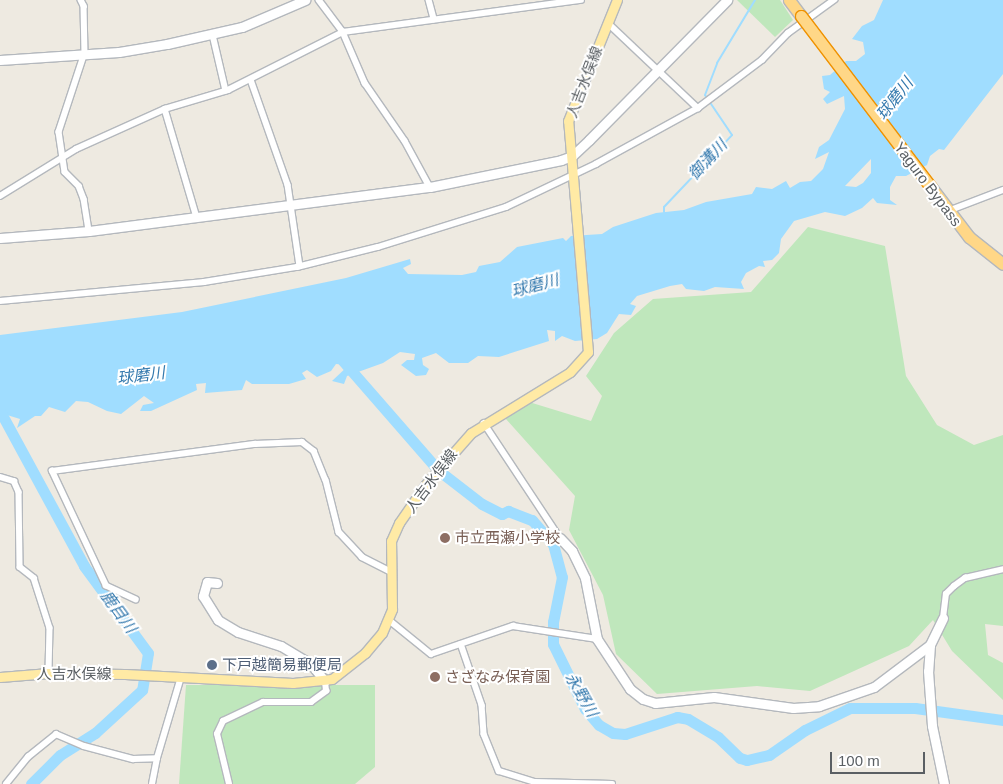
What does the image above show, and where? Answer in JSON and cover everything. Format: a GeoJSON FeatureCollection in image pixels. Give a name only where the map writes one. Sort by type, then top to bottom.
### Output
{"type":"FeatureCollection","features":[{"type":"Feature","properties":{"kind":"highway","name":"Yaguro Bypass"},"geometry":{"type":"LineString","coordinates":[[789,0],[969,237],[1003,264]]}},
{"type":"Feature","properties":{"kind":"main road","name":"人吉水俣線"},"geometry":{"type":"LineString","coordinates":[[0,677],[48,673],[126,674],[293,683],[325,681],[352,666],[389,620],[394,591],[390,571],[391,541],[399,523],[432,476],[445,460],[484,423],[570,372],[585,357],[590,343],[568,121],[617,0]]}},
{"type":"Feature","properties":{"kind":"street"},"geometry":{"type":"LineString","coordinates":[[81,0],[84,6],[85,53],[59,132],[65,172],[79,186],[84,199],[89,231]]}},
{"type":"Feature","properties":{"kind":"street"},"geometry":{"type":"LineString","coordinates":[[0,60],[119,52],[213,35],[242,27],[305,0]]}},
{"type":"Feature","properties":{"kind":"street"},"geometry":{"type":"LineString","coordinates":[[319,0],[343,32],[365,83],[406,141],[430,187]]}},
{"type":"Feature","properties":{"kind":"street"},"geometry":{"type":"LineString","coordinates":[[430,0],[434,19]]}},
{"type":"Feature","properties":{"kind":"street"},"geometry":{"type":"LineString","coordinates":[[0,196],[63,157],[165,110],[226,91],[343,32],[542,2],[581,0]]}},
{"type":"Feature","properties":{"kind":"street"},"geometry":{"type":"LineString","coordinates":[[0,238],[89,231],[430,187],[572,156],[727,0]]}},
{"type":"Feature","properties":{"kind":"street"},"geometry":{"type":"LineString","coordinates":[[0,301],[204,282],[300,266],[445,228],[506,207],[574,177],[698,108],[762,60],[788,33],[834,0]]}},
{"type":"Feature","properties":{"kind":"street"},"geometry":{"type":"LineString","coordinates":[[608,23],[698,108]]}},
{"type":"Feature","properties":{"kind":"street"},"geometry":{"type":"LineString","coordinates":[[213,35],[226,91]]}},
{"type":"Feature","properties":{"kind":"street"},"geometry":{"type":"LineString","coordinates":[[250,80],[278,151],[300,266]]}},
{"type":"Feature","properties":{"kind":"street"},"geometry":{"type":"LineString","coordinates":[[165,110],[197,218]]}},
{"type":"Feature","properties":{"kind":"street"},"geometry":{"type":"LineString","coordinates":[[948,211],[1003,190]]}},
{"type":"Feature","properties":{"kind":"street"},"geometry":{"type":"LineString","coordinates":[[484,423],[560,538],[572,551],[585,578],[596,639],[622,677],[643,699],[669,703],[714,697],[793,708],[819,706],[874,687],[930,645]]}},
{"type":"Feature","properties":{"kind":"street"},"geometry":{"type":"LineString","coordinates":[[136,600],[106,586],[52,470],[255,444],[302,442],[314,451],[326,480],[339,532],[362,558],[390,571]]}},
{"type":"Feature","properties":{"kind":"street"},"geometry":{"type":"LineString","coordinates":[[0,477],[14,481],[19,492],[20,567],[34,578],[50,628],[48,673]]}},
{"type":"Feature","properties":{"kind":"street"},"geometry":{"type":"LineString","coordinates":[[944,784],[932,726],[930,645],[943,618],[946,594],[965,578],[1003,569]]}},
{"type":"Feature","properties":{"kind":"street"},"geometry":{"type":"LineString","coordinates":[[217,583],[207,582],[203,596],[218,620],[238,632],[281,646],[311,664],[325,681],[326,691],[312,702],[263,702],[222,720],[217,734],[229,784]]}},
{"type":"Feature","properties":{"kind":"street"},"geometry":{"type":"LineString","coordinates":[[389,620],[405,630],[431,654],[513,626],[596,639]]}},
{"type":"Feature","properties":{"kind":"street"},"geometry":{"type":"LineString","coordinates":[[461,644],[482,705],[484,734],[499,772],[535,782],[612,784]]}},
{"type":"Feature","properties":{"kind":"street"},"geometry":{"type":"LineString","coordinates":[[152,784],[157,758],[181,677]]}},
{"type":"Feature","properties":{"kind":"street"},"geometry":{"type":"LineString","coordinates":[[6,784],[28,757],[56,734],[84,746],[132,759],[157,758]]}},
{"type":"Feature","properties":{"kind":"green space"},"geometry":{"type":"Polygon","coordinates":[[[737,0],[780,0],[793,20],[775,37],[737,0]]]}},
{"type":"Feature","properties":{"kind":"green space"},"geometry":{"type":"Polygon","coordinates":[[[808,227],[885,246],[906,376],[937,425],[974,445],[1003,435],[1003,626],[985,624],[988,655],[1003,663],[1003,700],[952,651],[933,620],[909,646],[810,691],[757,686],[657,694],[616,654],[603,595],[569,530],[575,496],[505,418],[529,402],[591,421],[602,396],[586,376],[614,333],[653,299],[751,292],[808,227]]]}},
{"type":"Feature","properties":{"kind":"green space"},"geometry":{"type":"Polygon","coordinates":[[[186,685],[375,685],[375,767],[355,784],[179,784],[186,685]]]}},
{"type":"Feature","properties":{"kind":"water","name":"球磨川"},"geometry":{"type":"Polygon","coordinates":[[[883,0],[1003,0],[1003,74],[944,150],[939,149],[930,156],[927,165],[906,176],[896,176],[890,187],[890,200],[897,205],[877,203],[873,198],[862,208],[845,216],[825,212],[794,221],[781,239],[779,253],[772,260],[763,261],[765,267],[759,266],[746,273],[741,282],[744,289],[715,287],[704,291],[686,289],[682,284],[670,286],[637,296],[630,304],[636,306],[631,315],[619,314],[607,333],[597,339],[575,341],[562,336],[555,341],[555,331],[547,330],[549,341],[499,357],[478,356],[468,363],[449,363],[436,353],[422,358],[423,365],[429,369],[426,375],[416,376],[401,365],[407,360],[414,360],[415,354],[400,352],[383,363],[347,376],[344,384],[332,381],[349,365],[336,364],[331,371],[317,377],[307,370],[302,373],[306,379],[289,384],[252,384],[246,380],[242,390],[205,393],[206,383],[196,384],[197,390],[151,411],[140,411],[143,405],[154,403],[144,396],[121,414],[107,411],[88,402],[76,401],[65,412],[49,407],[41,416],[35,416],[17,428],[20,419],[7,415],[0,421],[0,335],[182,312],[346,278],[410,259],[411,264],[403,268],[408,274],[462,275],[476,272],[479,266],[500,262],[517,247],[563,238],[566,241],[571,236],[602,234],[613,227],[656,213],[684,210],[706,202],[752,194],[756,187],[772,189],[786,181],[790,188],[800,182],[811,181],[823,169],[829,152],[815,159],[819,147],[829,140],[845,109],[844,96],[827,104],[823,99],[830,92],[824,89],[822,76],[830,75],[846,61],[856,61],[865,54],[863,42],[852,39],[862,26],[874,20],[883,0]],[[871,159],[845,186],[856,187],[863,183],[871,173],[871,159]]]}},
{"type":"Feature","properties":{"kind":"waterway","name":"御溝川"},"geometry":{"type":"LineString","coordinates":[[664,212],[664,207],[732,135],[705,95],[717,63],[755,0]]}},
{"type":"Feature","properties":{"kind":"waterway","name":"永野川"},"geometry":{"type":"LineString","coordinates":[[336,353],[438,470],[482,504],[502,514],[508,511],[532,520],[553,544],[562,577],[553,622],[553,644],[585,709],[599,725],[613,733],[625,734],[677,717],[688,719],[718,737],[740,758],[747,760],[769,755],[805,730],[850,708],[915,708],[1003,720]]}},
{"type":"Feature","properties":{"kind":"waterway","name":"鹿目川"},"geometry":{"type":"LineString","coordinates":[[0,411],[84,566],[148,653],[142,690],[95,733],[60,755],[31,784]]}},
{"type":"Feature","properties":{"kind":"place","name":"市立西瀬小学校"},"geometry":{"type":"Point","coordinates":[445,538]}},
{"type":"Feature","properties":{"kind":"place","name":"下戸越簡易郵便局"},"geometry":{"type":"Point","coordinates":[212,665]}},
{"type":"Feature","properties":{"kind":"place","name":"さざなみ保育園"},"geometry":{"type":"Point","coordinates":[435,677]}}]}
